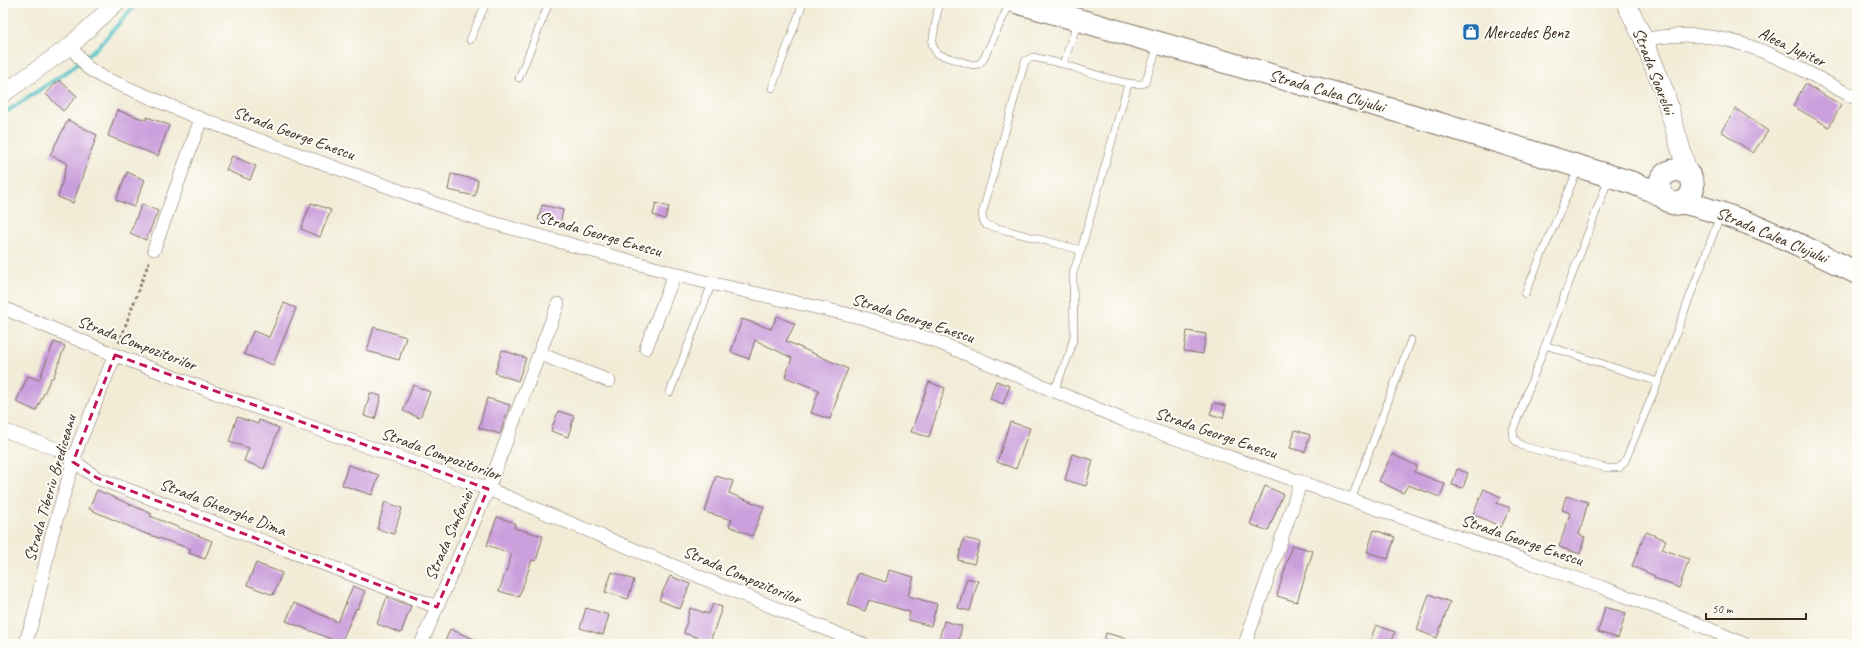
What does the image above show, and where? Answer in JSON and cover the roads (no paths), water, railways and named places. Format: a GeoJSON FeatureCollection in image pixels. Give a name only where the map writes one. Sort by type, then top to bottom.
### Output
{"type":"FeatureCollection","features":[{"type":"Feature","properties":{"kind":"highway","name":"Strada Calea Clujului"},"geometry":{"type":"LineString","coordinates":[[1019,3],[1041,6],[1079,20],[1414,116],[1633,183],[1676,185],[1715,211],[1804,247],[1857,273]]}},
{"type":"Feature","properties":{"kind":"main road","name":"Strada Soarelui"},"geometry":{"type":"LineString","coordinates":[[1626,3],[1644,40],[1664,91],[1678,140],[1676,185]]}},
{"type":"Feature","properties":{"kind":"street"},"geometry":{"type":"LineString","coordinates":[[3,94],[73,50],[116,3]]}},
{"type":"Feature","properties":{"kind":"street","name":"Aleea Jupiter"},"geometry":{"type":"LineString","coordinates":[[1644,40],[1667,35],[1682,35],[1714,37],[1740,42],[1762,50],[1855,94]]}},
{"type":"Feature","properties":{"kind":"street","name":"Strada George Enescu"},"geometry":{"type":"LineString","coordinates":[[73,50],[88,68],[104,78],[201,119],[472,217],[712,283],[864,318],[933,340],[1126,421],[1601,587],[1681,617],[1744,644]]}},
{"type":"Feature","properties":{"kind":"street"},"geometry":{"type":"LineString","coordinates":[[154,249],[201,119]]}},
{"type":"Feature","properties":{"kind":"street"},"geometry":{"type":"LineString","coordinates":[[646,348],[675,273]]}},
{"type":"Feature","properties":{"kind":"street","name":"Strada Simfoniei"},"geometry":{"type":"LineString","coordinates":[[421,644],[488,489],[558,304]]}},
{"type":"Feature","properties":{"kind":"street","name":"Strada Compozitorilor"},"geometry":{"type":"LineString","coordinates":[[3,308],[115,355],[224,396],[488,489],[862,644]]}},
{"type":"Feature","properties":{"kind":"street"},"geometry":{"type":"LineString","coordinates":[[540,354],[609,381]]}},
{"type":"Feature","properties":{"kind":"street","name":"Strada Tiberiu Brediceanu"},"geometry":{"type":"LineString","coordinates":[[25,644],[34,616],[51,538],[78,444],[115,355]]}},
{"type":"Feature","properties":{"kind":"street","name":"Strada Gheorghe Dima"},"geometry":{"type":"LineString","coordinates":[[3,430],[57,449],[97,478],[437,608]]}},
{"type":"Feature","properties":{"kind":"street"},"geometry":{"type":"LineString","coordinates":[[1245,644],[1301,482]]}},
{"type":"Feature","properties":{"kind":"lane"},"geometry":{"type":"LineString","coordinates":[[470,40],[486,3]]}},
{"type":"Feature","properties":{"kind":"lane"},"geometry":{"type":"LineString","coordinates":[[519,78],[549,3]]}},
{"type":"Feature","properties":{"kind":"lane"},"geometry":{"type":"LineString","coordinates":[[772,88],[803,3]]}},
{"type":"Feature","properties":{"kind":"lane"},"geometry":{"type":"LineString","coordinates":[[939,3],[932,44],[934,50],[938,54],[973,65],[979,64],[983,60],[1010,3]]}},
{"type":"Feature","properties":{"kind":"lane"},"geometry":{"type":"LineString","coordinates":[[1063,64],[1079,20]]}},
{"type":"Feature","properties":{"kind":"lane"},"geometry":{"type":"LineString","coordinates":[[1081,250],[986,225],[983,220],[982,214],[1025,60],[1033,57],[1063,64],[1128,84],[1140,85],[1145,83],[1159,43]]}},
{"type":"Feature","properties":{"kind":"lane"},"geometry":{"type":"LineString","coordinates":[[1054,391],[1070,352],[1074,335],[1072,286],[1073,273],[1081,250],[1128,84]]}},
{"type":"Feature","properties":{"kind":"lane"},"geometry":{"type":"LineString","coordinates":[[1525,294],[1579,167]]}},
{"type":"Feature","properties":{"kind":"lane"},"geometry":{"type":"LineString","coordinates":[[1610,176],[1513,430],[1514,440],[1522,446],[1606,468],[1619,468],[1625,461],[1658,382],[1715,211]]}},
{"type":"Feature","properties":{"kind":"lane"},"geometry":{"type":"LineString","coordinates":[[670,392],[712,283]]}},
{"type":"Feature","properties":{"kind":"lane"},"geometry":{"type":"LineString","coordinates":[[1351,500],[1410,340]]}},
{"type":"Feature","properties":{"kind":"lane"},"geometry":{"type":"LineString","coordinates":[[1545,345],[1658,382]]}},
{"type":"Feature","properties":{"kind":"waterway"},"geometry":{"type":"LineString","coordinates":[[3,114],[68,71],[98,47],[137,3]]}},
{"type":"Feature","properties":{"kind":"place","name":"Mercedes Benz"},"geometry":{"type":"Point","coordinates":[1471,32]}}]}
